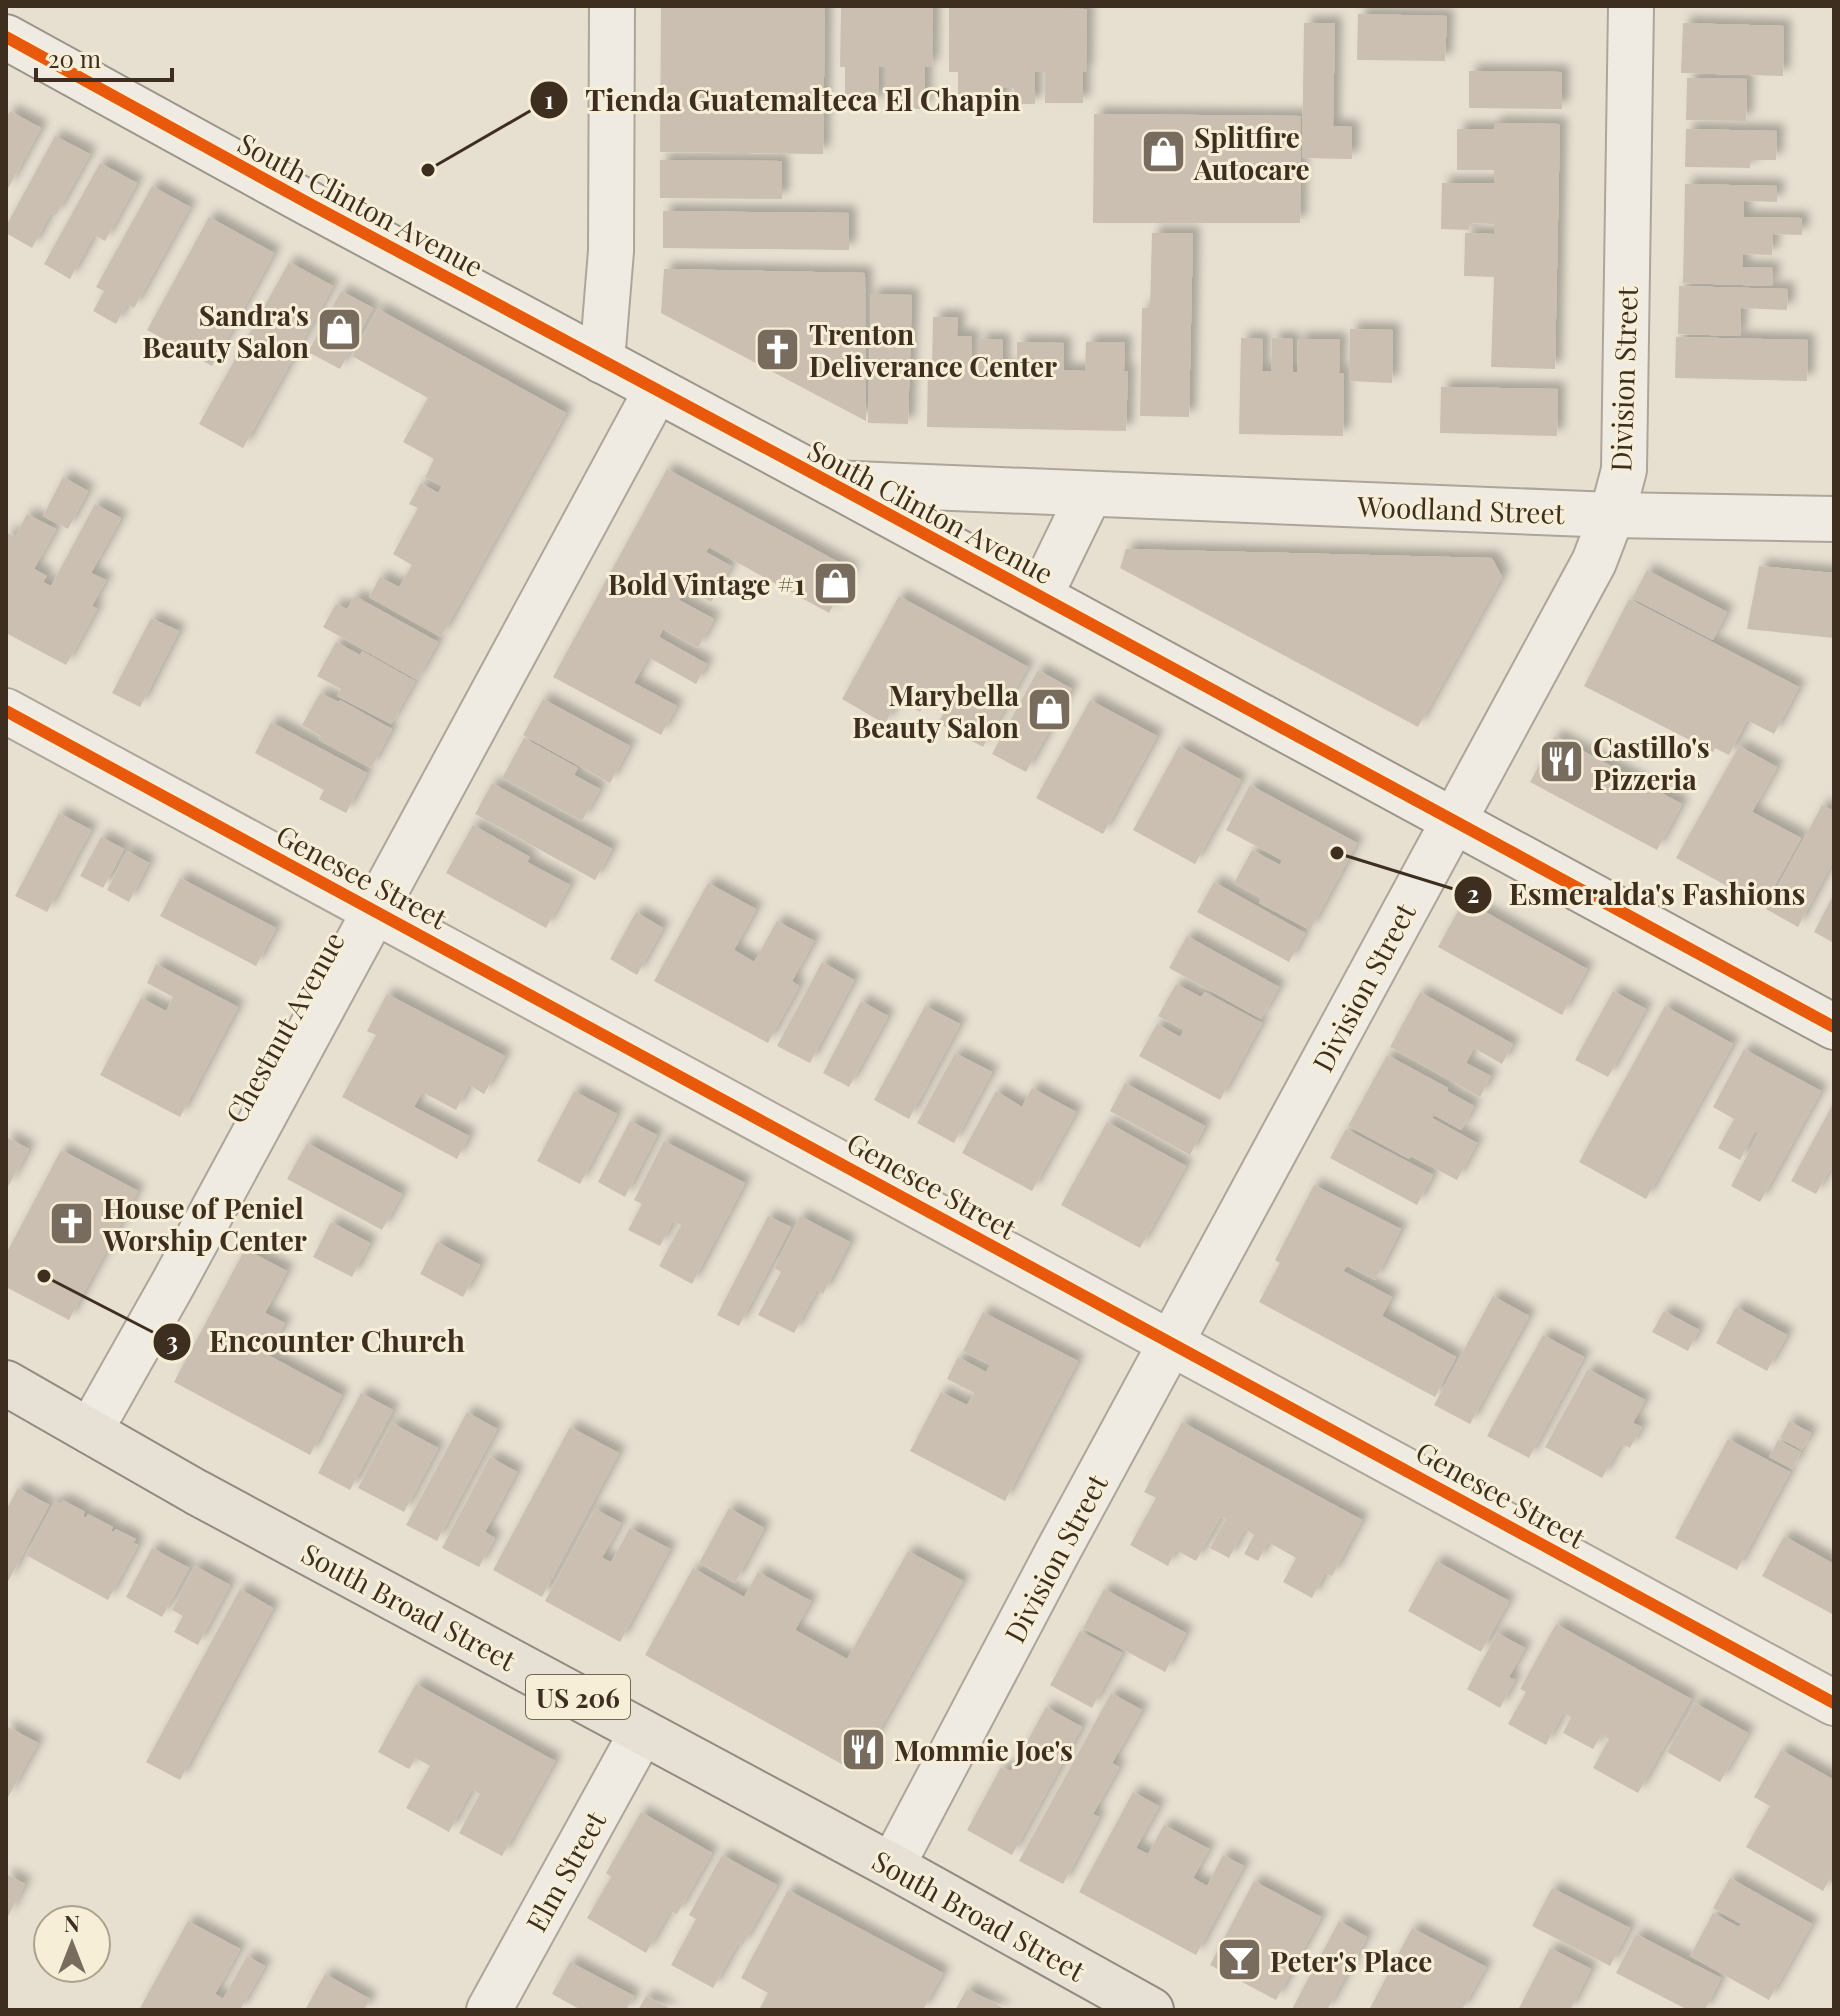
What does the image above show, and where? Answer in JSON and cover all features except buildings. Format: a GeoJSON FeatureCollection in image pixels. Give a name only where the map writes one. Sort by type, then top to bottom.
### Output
{"type":"FeatureCollection","features":[{"type":"Feature","properties":{"kind":"main road","name":"South Broad Street"},"geometry":{"type":"LineString","coordinates":[[6,1383],[196,1492],[892,1866],[1151,2010]]}},
{"type":"Feature","properties":{"kind":"street"},"geometry":{"type":"LineString","coordinates":[[602,361],[611,251],[612,6]]}},
{"type":"Feature","properties":{"kind":"street","name":"Division Street"},"geometry":{"type":"LineString","coordinates":[[892,1866],[1058,1551],[1594,562],[1612,515],[1624,470],[1631,6]]}},
{"type":"Feature","properties":{"kind":"street","name":"South Clinton Avenue"},"geometry":{"type":"LineString","coordinates":[[6,37],[1834,1027]]}},
{"type":"Feature","properties":{"kind":"street","name":"Chestnut Avenue"},"geometry":{"type":"LineString","coordinates":[[90,1431],[656,391]]}},
{"type":"Feature","properties":{"kind":"street","name":"Woodland Street"},"geometry":{"type":"LineString","coordinates":[[831,483],[1612,515],[1834,519]]}},
{"type":"Feature","properties":{"kind":"street"},"geometry":{"type":"LineString","coordinates":[[1040,596],[1089,495]]}},
{"type":"Feature","properties":{"kind":"street","name":"Genesee Street"},"geometry":{"type":"LineString","coordinates":[[6,711],[1834,1703]]}},
{"type":"Feature","properties":{"kind":"street","name":"Elm Street"},"geometry":{"type":"LineString","coordinates":[[489,2010],[642,1732]]}},
{"type":"Feature","properties":{"kind":"cycle path"},"geometry":{"type":"LineString","coordinates":[[6,37],[1834,1027]]}},
{"type":"Feature","properties":{"kind":"cycle path"},"geometry":{"type":"LineString","coordinates":[[6,711],[1834,1703]]}},
{"type":"Feature","properties":{"kind":"place","name":"Splitfire Autocare"},"geometry":{"type":"Point","coordinates":[1163,152]}},
{"type":"Feature","properties":{"kind":"place","name":"Tienda Guatemalteca El Chapin"},"geometry":{"type":"Point","coordinates":[428,170]}},
{"type":"Feature","properties":{"kind":"place","name":"Sandra's Beauty Salon"},"geometry":{"type":"Point","coordinates":[340,330]}},
{"type":"Feature","properties":{"kind":"place","name":"Trenton Deliverance Center"},"geometry":{"type":"Point","coordinates":[778,349]}},
{"type":"Feature","properties":{"kind":"place","name":"Bold Vintage #1"},"geometry":{"type":"Point","coordinates":[836,583]}},
{"type":"Feature","properties":{"kind":"place","name":"Marybella Beauty Salon"},"geometry":{"type":"Point","coordinates":[1050,710]}},
{"type":"Feature","properties":{"kind":"place","name":"Castillo's Pizzeria"},"geometry":{"type":"Point","coordinates":[1562,762]}},
{"type":"Feature","properties":{"kind":"place","name":"Esmeralda's Fashions"},"geometry":{"type":"Point","coordinates":[1337,853]}},
{"type":"Feature","properties":{"kind":"place","name":"House of Peniel Worship Center"},"geometry":{"type":"Point","coordinates":[72,1223]}},
{"type":"Feature","properties":{"kind":"place","name":"Encounter Church"},"geometry":{"type":"Point","coordinates":[44,1276]}},
{"type":"Feature","properties":{"kind":"place","name":"Mommie Joe's"},"geometry":{"type":"Point","coordinates":[863,1749]}},
{"type":"Feature","properties":{"kind":"place","name":"Peter's Place"},"geometry":{"type":"Point","coordinates":[1239,1960]}}]}
